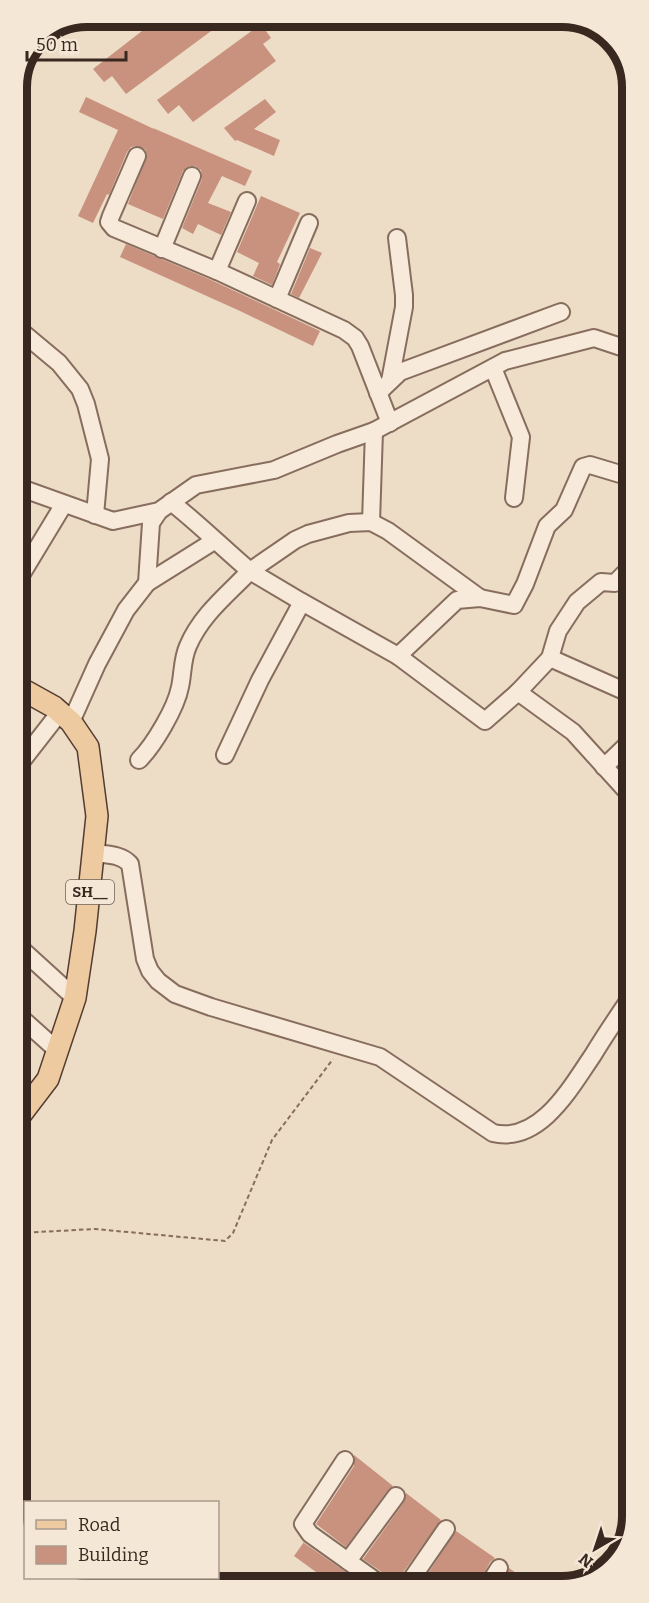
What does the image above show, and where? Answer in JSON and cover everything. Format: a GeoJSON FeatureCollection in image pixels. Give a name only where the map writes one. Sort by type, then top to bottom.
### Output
{"type":"FeatureCollection","features":[{"type":"Feature","properties":{"kind":"main road","name":"SH__"},"geometry":{"type":"LineString","coordinates":[[27,693],[65,717],[88,747],[97,816],[75,998],[48,1079],[27,1107]]}},
{"type":"Feature","properties":{"kind":"street"},"geometry":{"type":"LineString","coordinates":[[137,156],[109,222],[114,228],[217,271],[328,322],[355,338],[368,368],[381,386],[390,423]]}},
{"type":"Feature","properties":{"kind":"street"},"geometry":{"type":"LineString","coordinates":[[162,249],[192,177]]}},
{"type":"Feature","properties":{"kind":"street"},"geometry":{"type":"LineString","coordinates":[[217,271],[247,201]]}},
{"type":"Feature","properties":{"kind":"street"},"geometry":{"type":"LineString","coordinates":[[277,299],[309,223]]}},
{"type":"Feature","properties":{"kind":"street"},"geometry":{"type":"LineString","coordinates":[[381,386],[404,307],[397,238]]}},
{"type":"Feature","properties":{"kind":"street"},"geometry":{"type":"LineString","coordinates":[[381,386],[407,369],[561,312]]}},
{"type":"Feature","properties":{"kind":"street"},"geometry":{"type":"LineString","coordinates":[[27,336],[59,363],[80,389],[86,404],[100,459],[95,515]]}},
{"type":"Feature","properties":{"kind":"street"},"geometry":{"type":"LineString","coordinates":[[147,583],[151,523],[165,507],[196,485],[274,470],[374,431],[505,361],[594,338],[622,347]]}},
{"type":"Feature","properties":{"kind":"street"},"geometry":{"type":"LineString","coordinates":[[493,368],[521,438],[514,498]]}},
{"type":"Feature","properties":{"kind":"street"},"geometry":{"type":"LineString","coordinates":[[371,522],[374,431]]}},
{"type":"Feature","properties":{"kind":"street"},"geometry":{"type":"LineString","coordinates":[[398,656],[457,600],[480,598],[514,605],[525,584],[547,526],[564,510],[583,467],[590,465],[622,475]]}},
{"type":"Feature","properties":{"kind":"street"},"geometry":{"type":"LineString","coordinates":[[27,490],[113,521],[165,507],[199,524],[204,532],[250,571],[398,656],[485,721],[518,692],[550,657],[558,631],[577,602],[601,582],[615,583],[622,576]]}},
{"type":"Feature","properties":{"kind":"street"},"geometry":{"type":"LineString","coordinates":[[27,565],[64,504]]}},
{"type":"Feature","properties":{"kind":"street"},"geometry":{"type":"LineString","coordinates":[[139,760],[147,752],[180,690],[187,648],[201,621],[250,571],[295,540],[308,534],[349,523],[371,522],[388,531],[480,598]]}},
{"type":"Feature","properties":{"kind":"street"},"geometry":{"type":"LineString","coordinates":[[27,757],[65,717],[126,610],[147,583],[214,541]]}},
{"type":"Feature","properties":{"kind":"street"},"geometry":{"type":"LineString","coordinates":[[225,755],[260,680],[302,602]]}},
{"type":"Feature","properties":{"kind":"street"},"geometry":{"type":"LineString","coordinates":[[550,657],[622,688]]}},
{"type":"Feature","properties":{"kind":"street"},"geometry":{"type":"LineString","coordinates":[[518,692],[573,732],[622,786]]}},
{"type":"Feature","properties":{"kind":"street"},"geometry":{"type":"LineString","coordinates":[[604,767],[622,750]]}},
{"type":"Feature","properties":{"kind":"street"},"geometry":{"type":"LineString","coordinates":[[94,853],[118,856],[129,864],[145,959],[150,971],[166,989],[211,1007],[369,1052],[396,1066],[484,1128],[503,1135],[513,1134],[542,1120],[558,1105],[622,1010]]}},
{"type":"Feature","properties":{"kind":"street"},"geometry":{"type":"LineString","coordinates":[[27,954],[75,998]]}},
{"type":"Feature","properties":{"kind":"street"},"geometry":{"type":"LineString","coordinates":[[27,1023],[58,1051]]}},
{"type":"Feature","properties":{"kind":"street"},"geometry":{"type":"LineString","coordinates":[[345,1460],[303,1524],[310,1534],[369,1576]]}},
{"type":"Feature","properties":{"kind":"street"},"geometry":{"type":"LineString","coordinates":[[348,1561],[396,1496]]}},
{"type":"Feature","properties":{"kind":"street"},"geometry":{"type":"LineString","coordinates":[[414,1576],[447,1529]]}},
{"type":"Feature","properties":{"kind":"street"},"geometry":{"type":"LineString","coordinates":[[494,1576],[500,1568]]}},
{"type":"Feature","properties":{"kind":"path"},"geometry":{"type":"LineString","coordinates":[[27,1233],[95,1229],[225,1241],[233,1233],[272,1140],[343,1045]]}},
{"type":"Feature","properties":{"kind":"building"},"geometry":{"type":"Polygon","coordinates":[[[147,27],[216,27],[126,94],[112,76],[104,82],[93,69],[147,27]]]}},
{"type":"Feature","properties":{"kind":"building"},"geometry":{"type":"Polygon","coordinates":[[[257,27],[263,27],[271,38],[263,44],[276,61],[193,122],[179,105],[168,114],[157,100],[257,27]]]}},
{"type":"Feature","properties":{"kind":"building"},"geometry":{"type":"Polygon","coordinates":[[[86,97],[252,171],[245,186],[222,176],[208,203],[231,212],[221,235],[198,224],[193,234],[182,228],[202,179],[201,170],[195,166],[190,166],[183,171],[163,219],[128,204],[147,155],[145,149],[136,146],[131,147],[127,152],[109,195],[107,194],[93,223],[78,216],[118,130],[79,112],[86,97]]]}},
{"type":"Feature","properties":{"kind":"building"},"geometry":{"type":"Polygon","coordinates":[[[265,99],[276,112],[254,129],[280,140],[274,156],[235,141],[224,128],[265,99]]]}},
{"type":"Feature","properties":{"kind":"building"},"geometry":{"type":"Polygon","coordinates":[[[261,196],[300,213],[277,262],[280,264],[272,285],[253,276],[259,263],[237,252],[261,196]]]}},
{"type":"Feature","properties":{"kind":"building"},"geometry":{"type":"Polygon","coordinates":[[[126,244],[209,279],[320,331],[313,346],[120,257],[126,244]]]}},
{"type":"Feature","properties":{"kind":"building"},"geometry":{"type":"Polygon","coordinates":[[[310,248],[322,253],[299,298],[291,294],[310,248]]]}},
{"type":"Feature","properties":{"kind":"building"},"geometry":{"type":"Polygon","coordinates":[[[354,1455],[393,1486],[346,1547],[316,1524],[354,1466],[354,1455]]]}},
{"type":"Feature","properties":{"kind":"building"},"geometry":{"type":"Polygon","coordinates":[[[406,1493],[441,1520],[400,1576],[387,1576],[363,1559],[404,1502],[406,1493]]]}},
{"type":"Feature","properties":{"kind":"building"},"geometry":{"type":"Polygon","coordinates":[[[456,1531],[495,1558],[490,1562],[483,1576],[426,1576],[456,1531]]]}},
{"type":"Feature","properties":{"kind":"building"},"geometry":{"type":"Polygon","coordinates":[[[304,1542],[351,1576],[321,1576],[294,1556],[304,1542]]]}},
{"type":"Feature","properties":{"kind":"building"},"geometry":{"type":"Polygon","coordinates":[[[509,1568],[520,1576],[505,1576],[509,1568]]]}}]}
